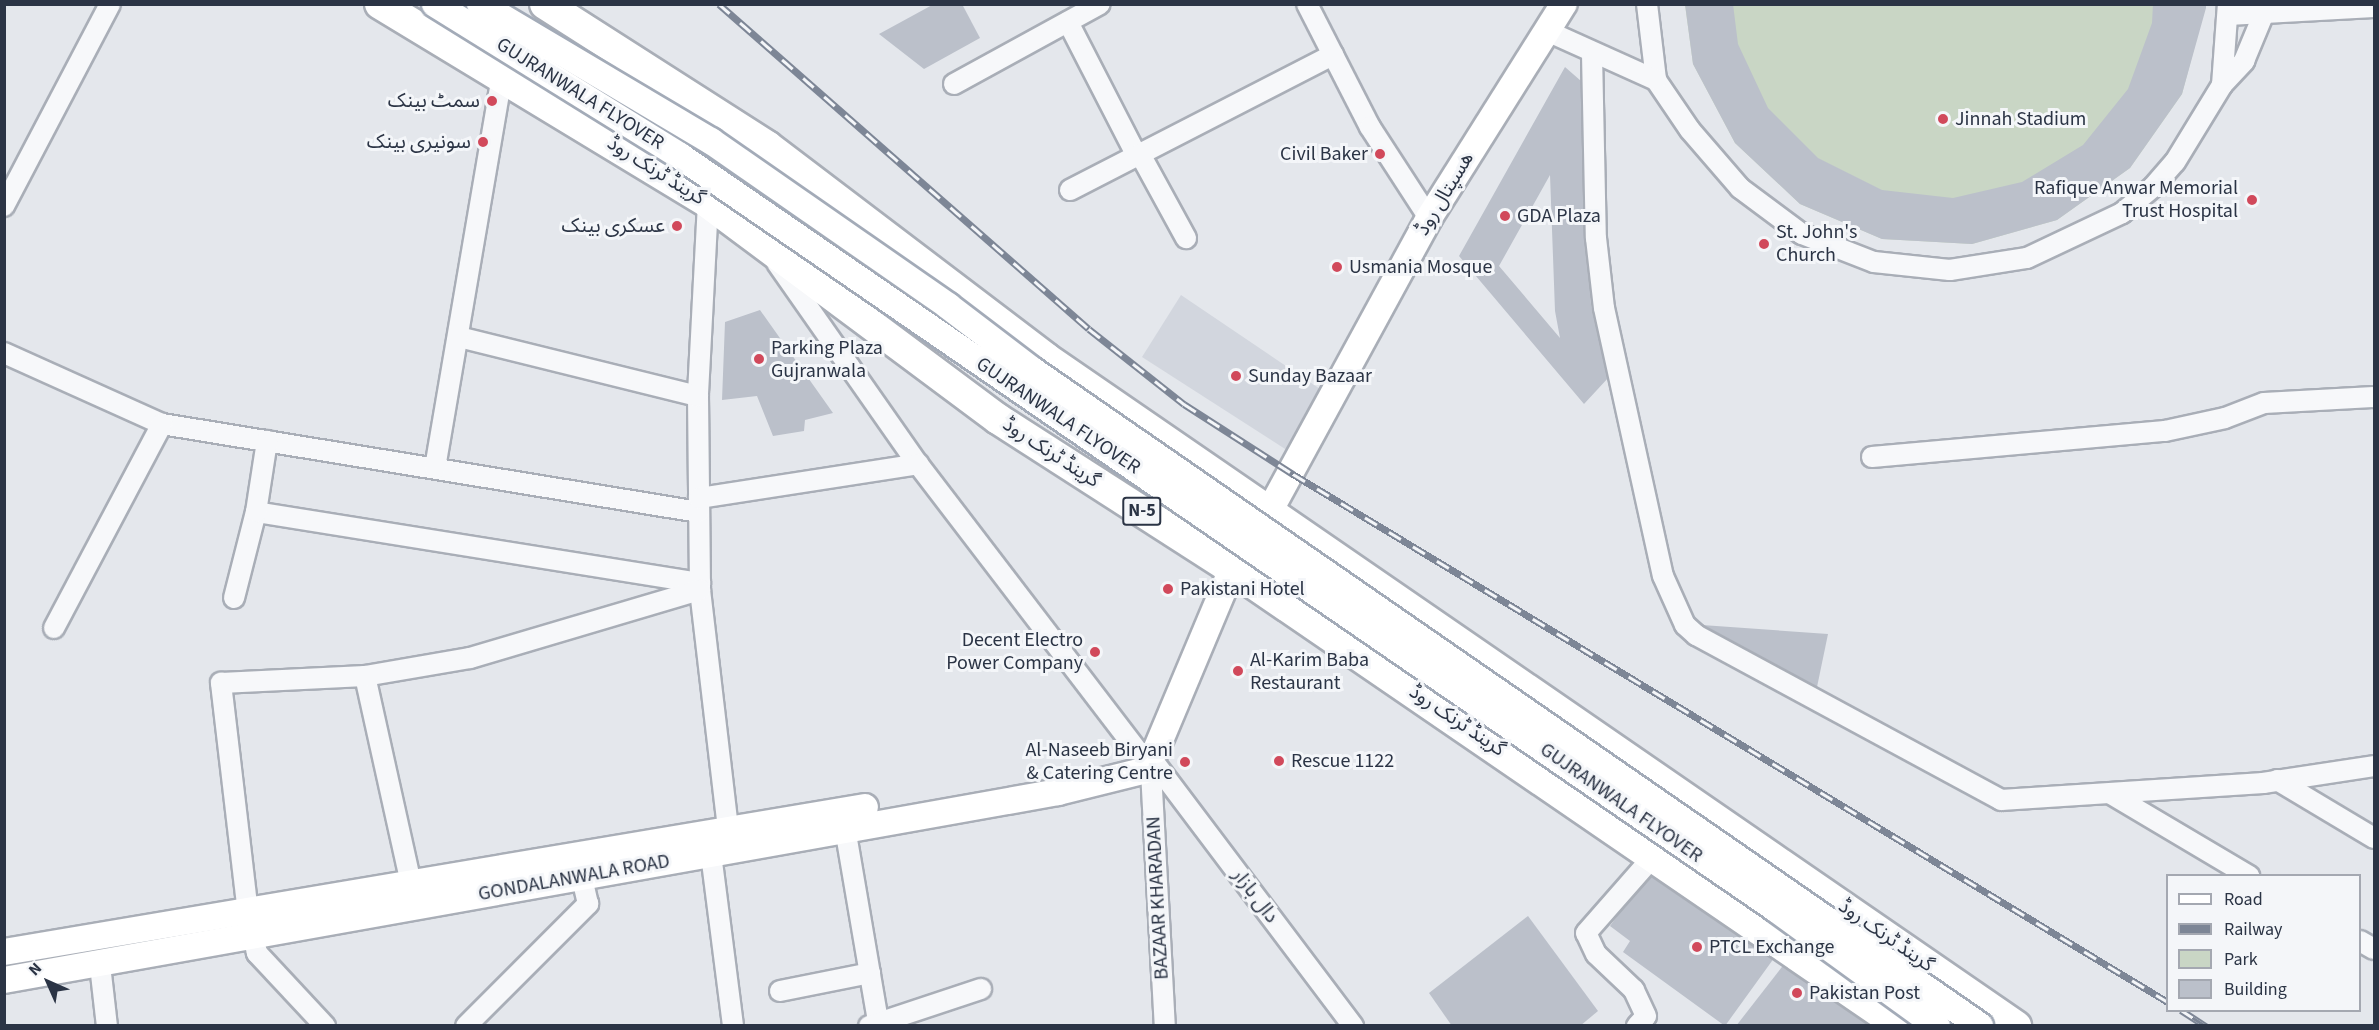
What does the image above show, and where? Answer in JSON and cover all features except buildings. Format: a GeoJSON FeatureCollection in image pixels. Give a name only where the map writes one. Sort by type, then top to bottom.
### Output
{"type":"FeatureCollection","features":[{"type":"Feature","properties":{"kind":"highway","name":"گرینڈ ٹرنک روڈ"},"geometry":{"type":"LineString","coordinates":[[380,4],[502,75],[708,203],[998,419],[1232,569],[1506,753],[1651,859],[1900,1026]]}},
{"type":"Feature","properties":{"kind":"highway","name":"گرینڈ ٹرنک روڈ"},"geometry":{"type":"LineString","coordinates":[[545,4],[767,146],[1046,358],[1537,693],[2016,1026]]}},
{"type":"Feature","properties":{"kind":"highway"},"geometry":{"type":"LineString","coordinates":[[998,419],[1046,358]]}},
{"type":"Feature","properties":{"kind":"highway"},"geometry":{"type":"LineString","coordinates":[[1506,753],[1537,693]]}},
{"type":"Feature","properties":{"kind":"main road","name":"GUJRANWALA FLYOVER"},"geometry":{"type":"LineString","coordinates":[[435,4],[680,156],[1776,909],[1937,1026]]}},
{"type":"Feature","properties":{"kind":"main road","name":"GUJRANWALA FLYOVER"},"geometry":{"type":"LineString","coordinates":[[480,4],[711,141],[948,306],[1041,377],[1980,1026]]}},
{"type":"Feature","properties":{"kind":"main road","name":"ھسپتال روڈ"},"geometry":{"type":"LineString","coordinates":[[1270,510],[1429,218],[1564,4]]}},
{"type":"Feature","properties":{"kind":"main road"},"geometry":{"type":"LineString","coordinates":[[1146,761],[1232,569]]}},
{"type":"Feature","properties":{"kind":"main road","name":"GONDALANWALA ROAD"},"geometry":{"type":"LineString","coordinates":[[4,952],[251,924],[582,877],[844,828],[1058,792],[1146,761]]}},
{"type":"Feature","properties":{"kind":"main road","name":"GONDALANWALA ROAD"},"geometry":{"type":"LineString","coordinates":[[4,980],[100,965],[411,883],[1146,761]]}},
{"type":"Feature","properties":{"kind":"street"},"geometry":{"type":"LineString","coordinates":[[4,206],[110,4]]}},
{"type":"Feature","properties":{"kind":"street"},"geometry":{"type":"LineString","coordinates":[[1307,4],[1370,127],[1429,218]]}},
{"type":"Feature","properties":{"kind":"street"},"geometry":{"type":"LineString","coordinates":[[1647,4],[1656,80],[1690,130],[1740,188],[1802,234],[1874,262],[1950,270],[2027,258],[2122,213],[2175,162],[2222,85],[2244,61],[2264,9]]}},
{"type":"Feature","properties":{"kind":"street"},"geometry":{"type":"LineString","coordinates":[[2222,85],[2228,10],[2374,7]]}},
{"type":"Feature","properties":{"kind":"street"},"geometry":{"type":"LineString","coordinates":[[954,84],[1083,11],[1139,155],[1186,238]]}},
{"type":"Feature","properties":{"kind":"street"},"geometry":{"type":"LineString","coordinates":[[1547,31],[1592,54],[1656,80]]}},
{"type":"Feature","properties":{"kind":"street"},"geometry":{"type":"LineString","coordinates":[[1592,54],[1596,238],[1604,308],[1663,576],[1685,625],[1696,635],[2001,800],[2111,794],[2277,780],[2374,766]]}},
{"type":"Feature","properties":{"kind":"street"},"geometry":{"type":"LineString","coordinates":[[1070,190],[1333,55]]}},
{"type":"Feature","properties":{"kind":"street"},"geometry":{"type":"LineString","coordinates":[[435,468],[502,75]]}},
{"type":"Feature","properties":{"kind":"street"},"geometry":{"type":"LineString","coordinates":[[708,203],[698,396],[700,586],[728,829],[711,854],[734,1026]]}},
{"type":"Feature","properties":{"kind":"street","name":"دال بازار"},"geometry":{"type":"LineString","coordinates":[[767,248],[918,464],[1353,1026]]}},
{"type":"Feature","properties":{"kind":"street"},"geometry":{"type":"LineString","coordinates":[[459,336],[698,396]]}},
{"type":"Feature","properties":{"kind":"street"},"geometry":{"type":"LineString","coordinates":[[4,353],[162,424],[435,468],[699,505],[918,464]]}},
{"type":"Feature","properties":{"kind":"street"},"geometry":{"type":"LineString","coordinates":[[1872,457],[2165,431],[2225,418],[2265,404],[2374,397]]}},
{"type":"Feature","properties":{"kind":"street"},"geometry":{"type":"LineString","coordinates":[[54,628],[162,424]]}},
{"type":"Feature","properties":{"kind":"street"},"geometry":{"type":"LineString","coordinates":[[234,598],[256,512],[267,441]]}},
{"type":"Feature","properties":{"kind":"street"},"geometry":{"type":"LineString","coordinates":[[256,512],[700,586]]}},
{"type":"Feature","properties":{"kind":"street"},"geometry":{"type":"LineString","coordinates":[[325,1026],[257,953],[251,924],[221,683],[365,676],[470,658],[700,586]]}},
{"type":"Feature","properties":{"kind":"street"},"geometry":{"type":"LineString","coordinates":[[365,676],[411,883]]}},
{"type":"Feature","properties":{"kind":"street","name":"BAZAAR KHARADAN"},"geometry":{"type":"LineString","coordinates":[[1146,761],[1165,1026]]}},
{"type":"Feature","properties":{"kind":"street"},"geometry":{"type":"LineString","coordinates":[[2277,780],[2374,838]]}},
{"type":"Feature","properties":{"kind":"street"},"geometry":{"type":"LineString","coordinates":[[2111,794],[2246,874]]}},
{"type":"Feature","properties":{"kind":"street"},"geometry":{"type":"LineString","coordinates":[[844,828],[870,973],[876,1024],[981,988]]}},
{"type":"Feature","properties":{"kind":"street"},"geometry":{"type":"LineString","coordinates":[[1637,1026],[1646,1016],[1634,990],[1596,954],[1586,933],[1651,859]]}},
{"type":"Feature","properties":{"kind":"street"},"geometry":{"type":"LineString","coordinates":[[466,1026],[588,904],[582,877]]}},
{"type":"Feature","properties":{"kind":"street"},"geometry":{"type":"LineString","coordinates":[[2361,941],[2374,949]]}},
{"type":"Feature","properties":{"kind":"street"},"geometry":{"type":"LineString","coordinates":[[100,965],[107,1026]]}},
{"type":"Feature","properties":{"kind":"street"},"geometry":{"type":"LineString","coordinates":[[780,991],[870,973]]}},
{"type":"Feature","properties":{"kind":"shaded area","name":"Sunday Bazaar"},"geometry":{"type":"Polygon","coordinates":[[[1181,295],[1329,395],[1293,454],[1142,357],[1181,295]]]}},
{"type":"Feature","properties":{"kind":"green space","name":"Jinnah Stadium"},"geometry":{"type":"Polygon","coordinates":[[[2206,4],[2182,94],[2130,168],[2057,220],[1972,244],[1882,239],[1800,204],[1735,143],[1693,64],[1685,5],[2206,4]]]}},
{"type":"Feature","properties":{"kind":"railway"},"geometry":{"type":"LineString","coordinates":[[719,4],[1089,329],[1184,404],[1293,474],[2166,1001]]}},
{"type":"Feature","properties":{"kind":"railway"},"geometry":{"type":"LineString","coordinates":[[2184,1012],[2206,1026]]}},
{"type":"Feature","properties":{"kind":"place","name":"سمٹ بینک"},"geometry":{"type":"Point","coordinates":[492,101]}},
{"type":"Feature","properties":{"kind":"place","name":"Jinnah Stadium"},"geometry":{"type":"Point","coordinates":[1943,119]}},
{"type":"Feature","properties":{"kind":"place","name":"سونیری بینک"},"geometry":{"type":"Point","coordinates":[483,142]}},
{"type":"Feature","properties":{"kind":"place","name":"Civil Baker"},"geometry":{"type":"Point","coordinates":[1380,154]}},
{"type":"Feature","properties":{"kind":"place","name":"Rafique Anwar Memorial Trust Hospital"},"geometry":{"type":"Point","coordinates":[2252,200]}},
{"type":"Feature","properties":{"kind":"place","name":"GDA Plaza"},"geometry":{"type":"Point","coordinates":[1505,216]}},
{"type":"Feature","properties":{"kind":"place","name":"عسکری بینک"},"geometry":{"type":"Point","coordinates":[677,226]}},
{"type":"Feature","properties":{"kind":"place","name":"St. John's Church"},"geometry":{"type":"Point","coordinates":[1764,244]}},
{"type":"Feature","properties":{"kind":"place","name":"Usmania Mosque"},"geometry":{"type":"Point","coordinates":[1337,267]}},
{"type":"Feature","properties":{"kind":"place","name":"Parking Plaza Gujranwala"},"geometry":{"type":"Point","coordinates":[759,359]}},
{"type":"Feature","properties":{"kind":"place","name":"Sunday Bazaar"},"geometry":{"type":"Point","coordinates":[1236,376]}},
{"type":"Feature","properties":{"kind":"place","name":"Pakistani Hotel"},"geometry":{"type":"Point","coordinates":[1168,589]}},
{"type":"Feature","properties":{"kind":"place","name":"Decent Electro Power Company"},"geometry":{"type":"Point","coordinates":[1095,652]}},
{"type":"Feature","properties":{"kind":"place","name":"Al-Karim Baba Restaurant"},"geometry":{"type":"Point","coordinates":[1238,671]}},
{"type":"Feature","properties":{"kind":"place","name":"Rescue 1122"},"geometry":{"type":"Point","coordinates":[1279,761]}},
{"type":"Feature","properties":{"kind":"place","name":"Al-Naseeb Biryani & Catering Centre"},"geometry":{"type":"Point","coordinates":[1185,762]}},
{"type":"Feature","properties":{"kind":"place","name":"PTCL Exchange"},"geometry":{"type":"Point","coordinates":[1697,947]}},
{"type":"Feature","properties":{"kind":"place","name":"Pakistan Post"},"geometry":{"type":"Point","coordinates":[1797,993]}}]}
